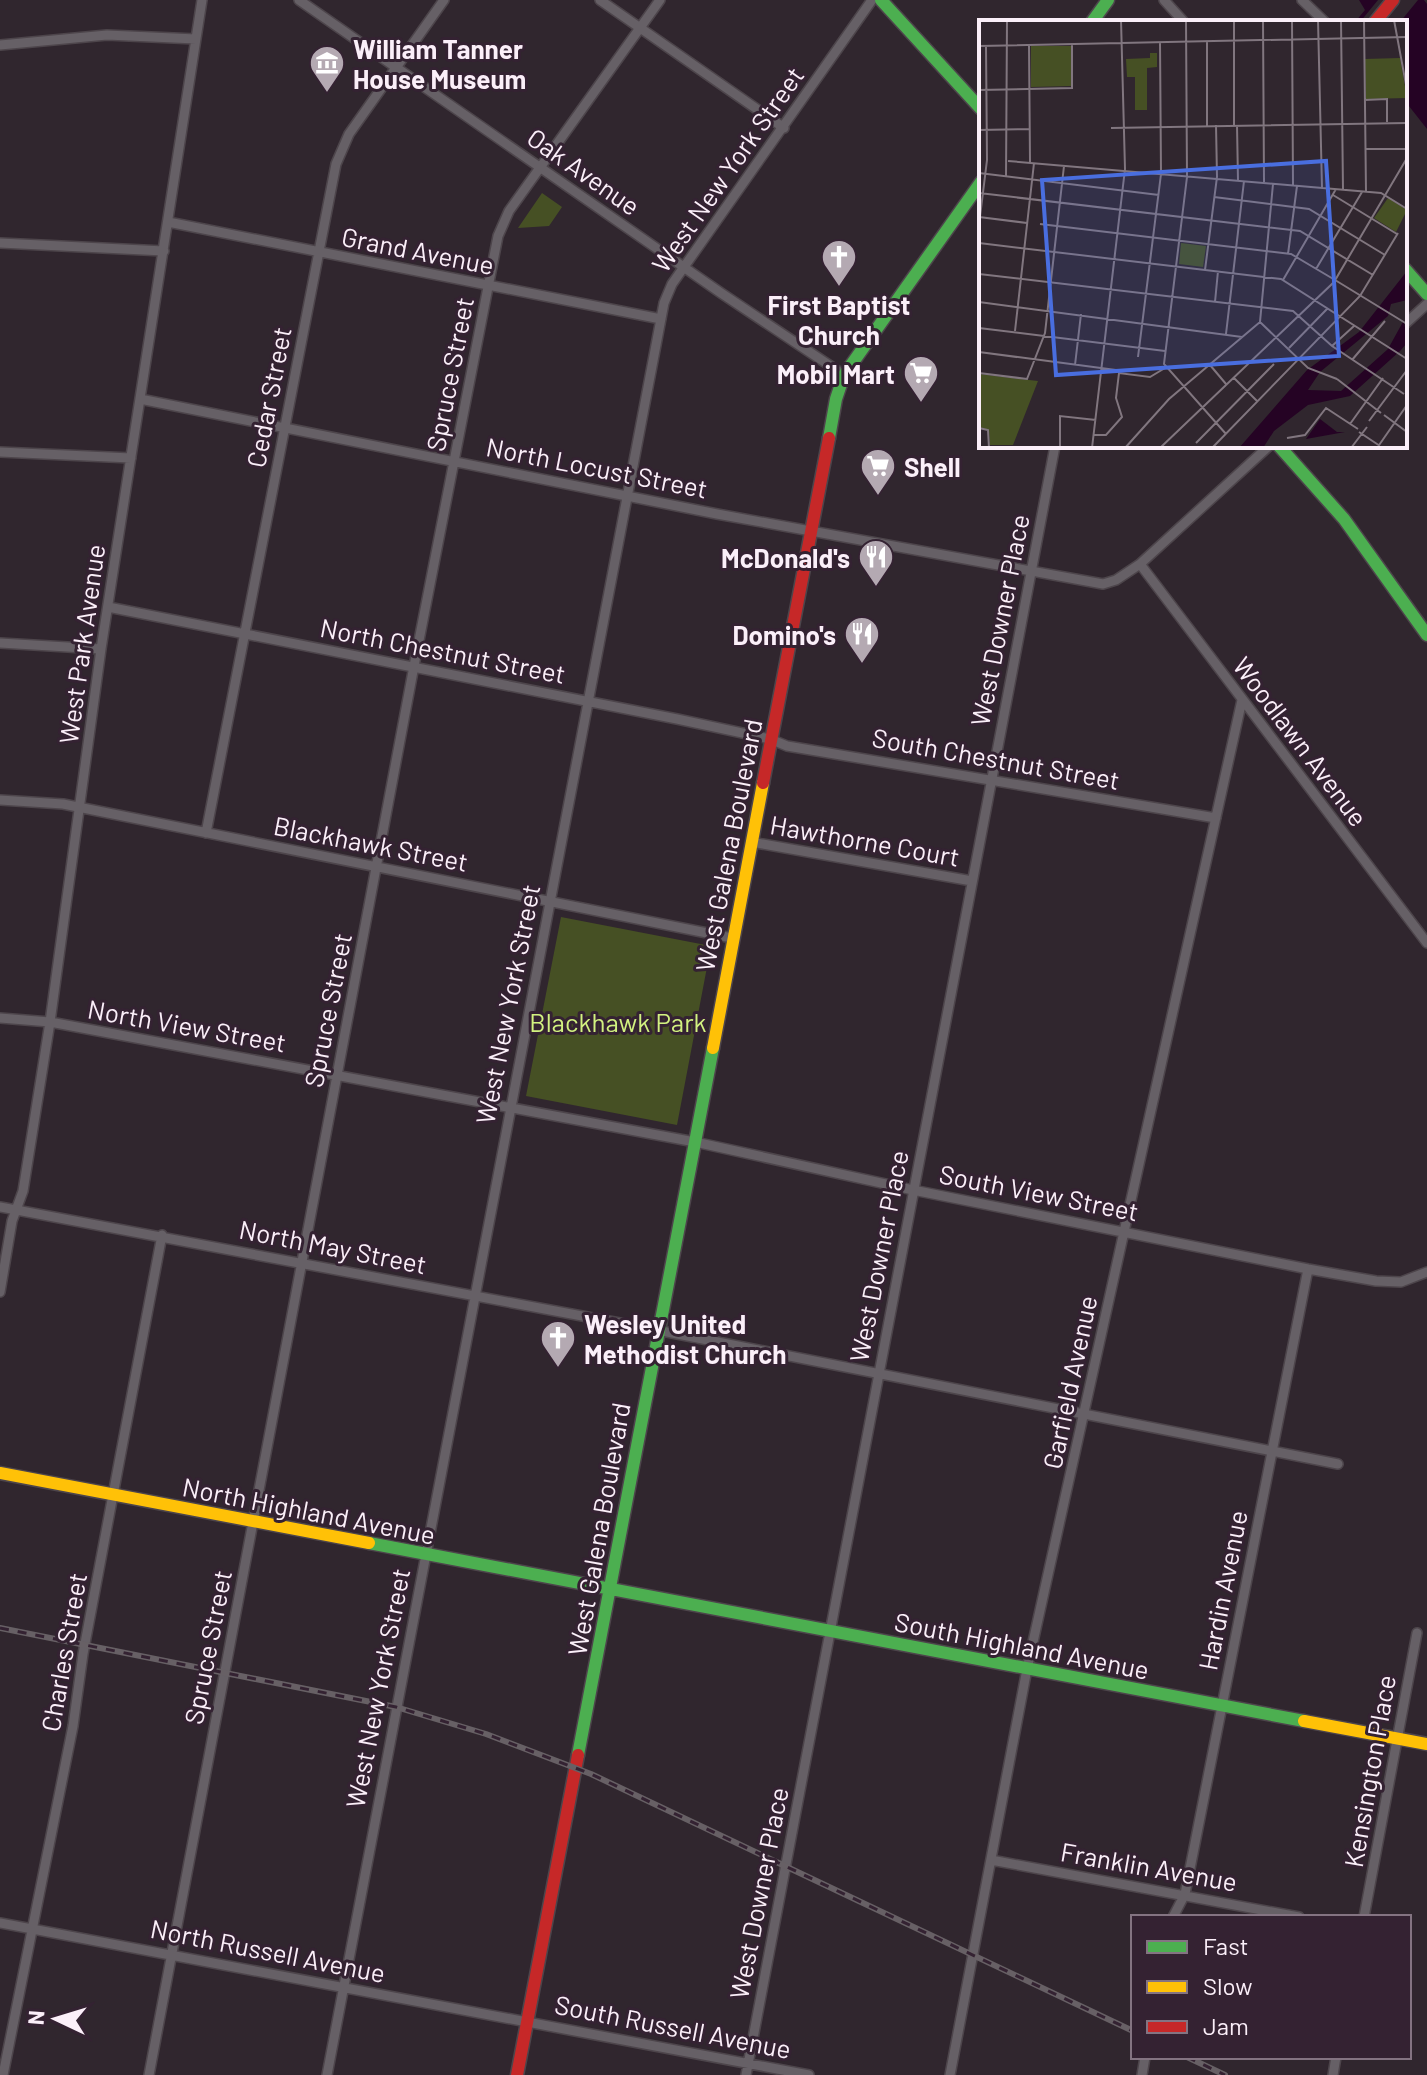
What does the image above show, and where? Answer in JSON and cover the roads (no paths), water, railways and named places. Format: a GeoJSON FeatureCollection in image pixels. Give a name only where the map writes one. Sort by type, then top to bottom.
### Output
{"type":"FeatureCollection","features":[{"type":"Feature","properties":{"kind":"main road"},"geometry":{"type":"LineString","coordinates":[[881,0],[979,107]]}},
{"type":"Feature","properties":{"kind":"main road"},"geometry":{"type":"LineString","coordinates":[[1093,20],[1108,0]]}},
{"type":"Feature","properties":{"kind":"main road"},"geometry":{"type":"LineString","coordinates":[[1377,20],[1393,0]]}},
{"type":"Feature","properties":{"kind":"main road","name":"West Galena Boulevard"},"geometry":{"type":"LineString","coordinates":[[517,2075],[836,399],[844,375],[979,185]]}},
{"type":"Feature","properties":{"kind":"main road"},"geometry":{"type":"LineString","coordinates":[[1407,271],[1427,294]]}},
{"type":"Feature","properties":{"kind":"main road"},"geometry":{"type":"LineString","coordinates":[[1281,448],[1344,519],[1427,635]]}},
{"type":"Feature","properties":{"kind":"main road","name":"North Highland Avenue"},"geometry":{"type":"LineString","coordinates":[[0,1473],[610,1590]]}},
{"type":"Feature","properties":{"kind":"main road","name":"South Highland Avenue"},"geometry":{"type":"LineString","coordinates":[[610,1590],[1427,1744]]}},
{"type":"Feature","properties":{"kind":"street","name":"West Park Avenue"},"geometry":{"type":"LineString","coordinates":[[0,1292],[16,1208],[23,1191],[50,1022],[101,649],[202,0]]}},
{"type":"Feature","properties":{"kind":"street","name":"Oak Avenue"},"geometry":{"type":"LineString","coordinates":[[299,0],[684,268],[844,375]]}},
{"type":"Feature","properties":{"kind":"street","name":"Cedar Street"},"geometry":{"type":"LineString","coordinates":[[206,833],[341,148],[444,0]]}},
{"type":"Feature","properties":{"kind":"street"},"geometry":{"type":"LineString","coordinates":[[600,0],[784,128]]}},
{"type":"Feature","properties":{"kind":"street","name":"Spruce Street"},"geometry":{"type":"LineString","coordinates":[[149,2075],[414,666],[502,222],[660,0]]}},
{"type":"Feature","properties":{"kind":"street","name":"West New York Street"},"geometry":{"type":"LineString","coordinates":[[327,2075],[586,701],[667,292],[872,0]]}},
{"type":"Feature","properties":{"kind":"street"},"geometry":{"type":"LineString","coordinates":[[1164,0],[1182,20]]}},
{"type":"Feature","properties":{"kind":"street"},"geometry":{"type":"LineString","coordinates":[[1302,0],[1323,20]]}},
{"type":"Feature","properties":{"kind":"street"},"geometry":{"type":"LineString","coordinates":[[0,45],[107,35],[196,39]]}},
{"type":"Feature","properties":{"kind":"street","name":"Grand Avenue"},"geometry":{"type":"LineString","coordinates":[[168,222],[661,319]]}},
{"type":"Feature","properties":{"kind":"street"},"geometry":{"type":"LineString","coordinates":[[0,243],[164,251]]}},
{"type":"Feature","properties":{"kind":"street"},"geometry":{"type":"LineString","coordinates":[[1407,322],[1427,304]]}},
{"type":"Feature","properties":{"kind":"street","name":"North Locust Street"},"geometry":{"type":"LineString","coordinates":[[140,399],[627,496],[1103,584],[1116,580],[1140,564],[1267,448]]}},
{"type":"Feature","properties":{"kind":"street","name":"West Downer Place"},"geometry":{"type":"LineString","coordinates":[[746,2075],[1055,448]]}},
{"type":"Feature","properties":{"kind":"street"},"geometry":{"type":"LineString","coordinates":[[0,452],[131,458]]}},
{"type":"Feature","properties":{"kind":"street","name":"Woodlawn Avenue"},"geometry":{"type":"LineString","coordinates":[[1140,564],[1427,943]]}},
{"type":"Feature","properties":{"kind":"street","name":"North Chestnut Street"},"geometry":{"type":"LineString","coordinates":[[108,607],[770,739]]}},
{"type":"Feature","properties":{"kind":"street"},"geometry":{"type":"LineString","coordinates":[[0,643],[101,649]]}},
{"type":"Feature","properties":{"kind":"street","name":"Garfield Avenue"},"geometry":{"type":"LineString","coordinates":[[950,2075],[1027,1669],[1242,700]]}},
{"type":"Feature","properties":{"kind":"street","name":"South Chestnut Street"},"geometry":{"type":"LineString","coordinates":[[770,739],[787,746],[1216,818]]}},
{"type":"Feature","properties":{"kind":"street","name":"Blackhawk Street"},"geometry":{"type":"LineString","coordinates":[[0,800],[79,807],[732,938]]}},
{"type":"Feature","properties":{"kind":"street","name":"Hawthorne Court"},"geometry":{"type":"LineString","coordinates":[[751,842],[972,881]]}},
{"type":"Feature","properties":{"kind":"street","name":"North View Street"},"geometry":{"type":"LineString","coordinates":[[0,1018],[50,1022],[695,1142]]}},
{"type":"Feature","properties":{"kind":"street","name":"South View Street"},"geometry":{"type":"LineString","coordinates":[[695,1142],[913,1190],[1308,1269],[1376,1281],[1401,1282],[1426,1274]]}},
{"type":"Feature","properties":{"kind":"street","name":"North May Street"},"geometry":{"type":"LineString","coordinates":[[0,1207],[304,1262],[1338,1464]]}},
{"type":"Feature","properties":{"kind":"street","name":"Charles Street"},"geometry":{"type":"LineString","coordinates":[[3,2075],[73,1726],[83,1654],[162,1235]]}},
{"type":"Feature","properties":{"kind":"street","name":"Hardin Avenue"},"geometry":{"type":"LineString","coordinates":[[1174,1915],[1185,1894],[1308,1269]]}},
{"type":"Feature","properties":{"kind":"street","name":"Kensington Place"},"geometry":{"type":"LineString","coordinates":[[1364,1915],[1417,1633]]}},
{"type":"Feature","properties":{"kind":"street","name":"Franklin Avenue"},"geometry":{"type":"LineString","coordinates":[[991,1860],[1289,1915]]}},
{"type":"Feature","properties":{"kind":"street","name":"North Russell Avenue"},"geometry":{"type":"LineString","coordinates":[[0,1923],[528,2021]]}},
{"type":"Feature","properties":{"kind":"street","name":"South Russell Avenue"},"geometry":{"type":"LineString","coordinates":[[528,2021],[809,2075]]}},
{"type":"Feature","properties":{"kind":"railway"},"geometry":{"type":"LineString","coordinates":[[0,1628],[396,1707],[486,1734],[591,1774],[1131,2030]]}},
{"type":"Feature","properties":{"kind":"railway"},"geometry":{"type":"LineString","coordinates":[[1191,2059],[1225,2075]]}},
{"type":"Feature","properties":{"kind":"place","name":"William Tanner House Museum"},"geometry":{"type":"Point","coordinates":[327,94]}},
{"type":"Feature","properties":{"kind":"place","name":"First Baptist Church"},"geometry":{"type":"Point","coordinates":[839,288]}},
{"type":"Feature","properties":{"kind":"place","name":"Mobil Mart"},"geometry":{"type":"Point","coordinates":[921,404]}},
{"type":"Feature","properties":{"kind":"place","name":"Shell"},"geometry":{"type":"Point","coordinates":[878,497]}},
{"type":"Feature","properties":{"kind":"place","name":"McDonald's"},"geometry":{"type":"Point","coordinates":[876,588]}},
{"type":"Feature","properties":{"kind":"place","name":"Domino's"},"geometry":{"type":"Point","coordinates":[862,665]}},
{"type":"Feature","properties":{"kind":"place","name":"Wesley United Methodist Church"},"geometry":{"type":"Point","coordinates":[558,1369]}},
{"type":"Feature","properties":{"kind":"park label","name":"Blackhawk Park"},"geometry":{"type":"Point","coordinates":[618,1021]}}]}
